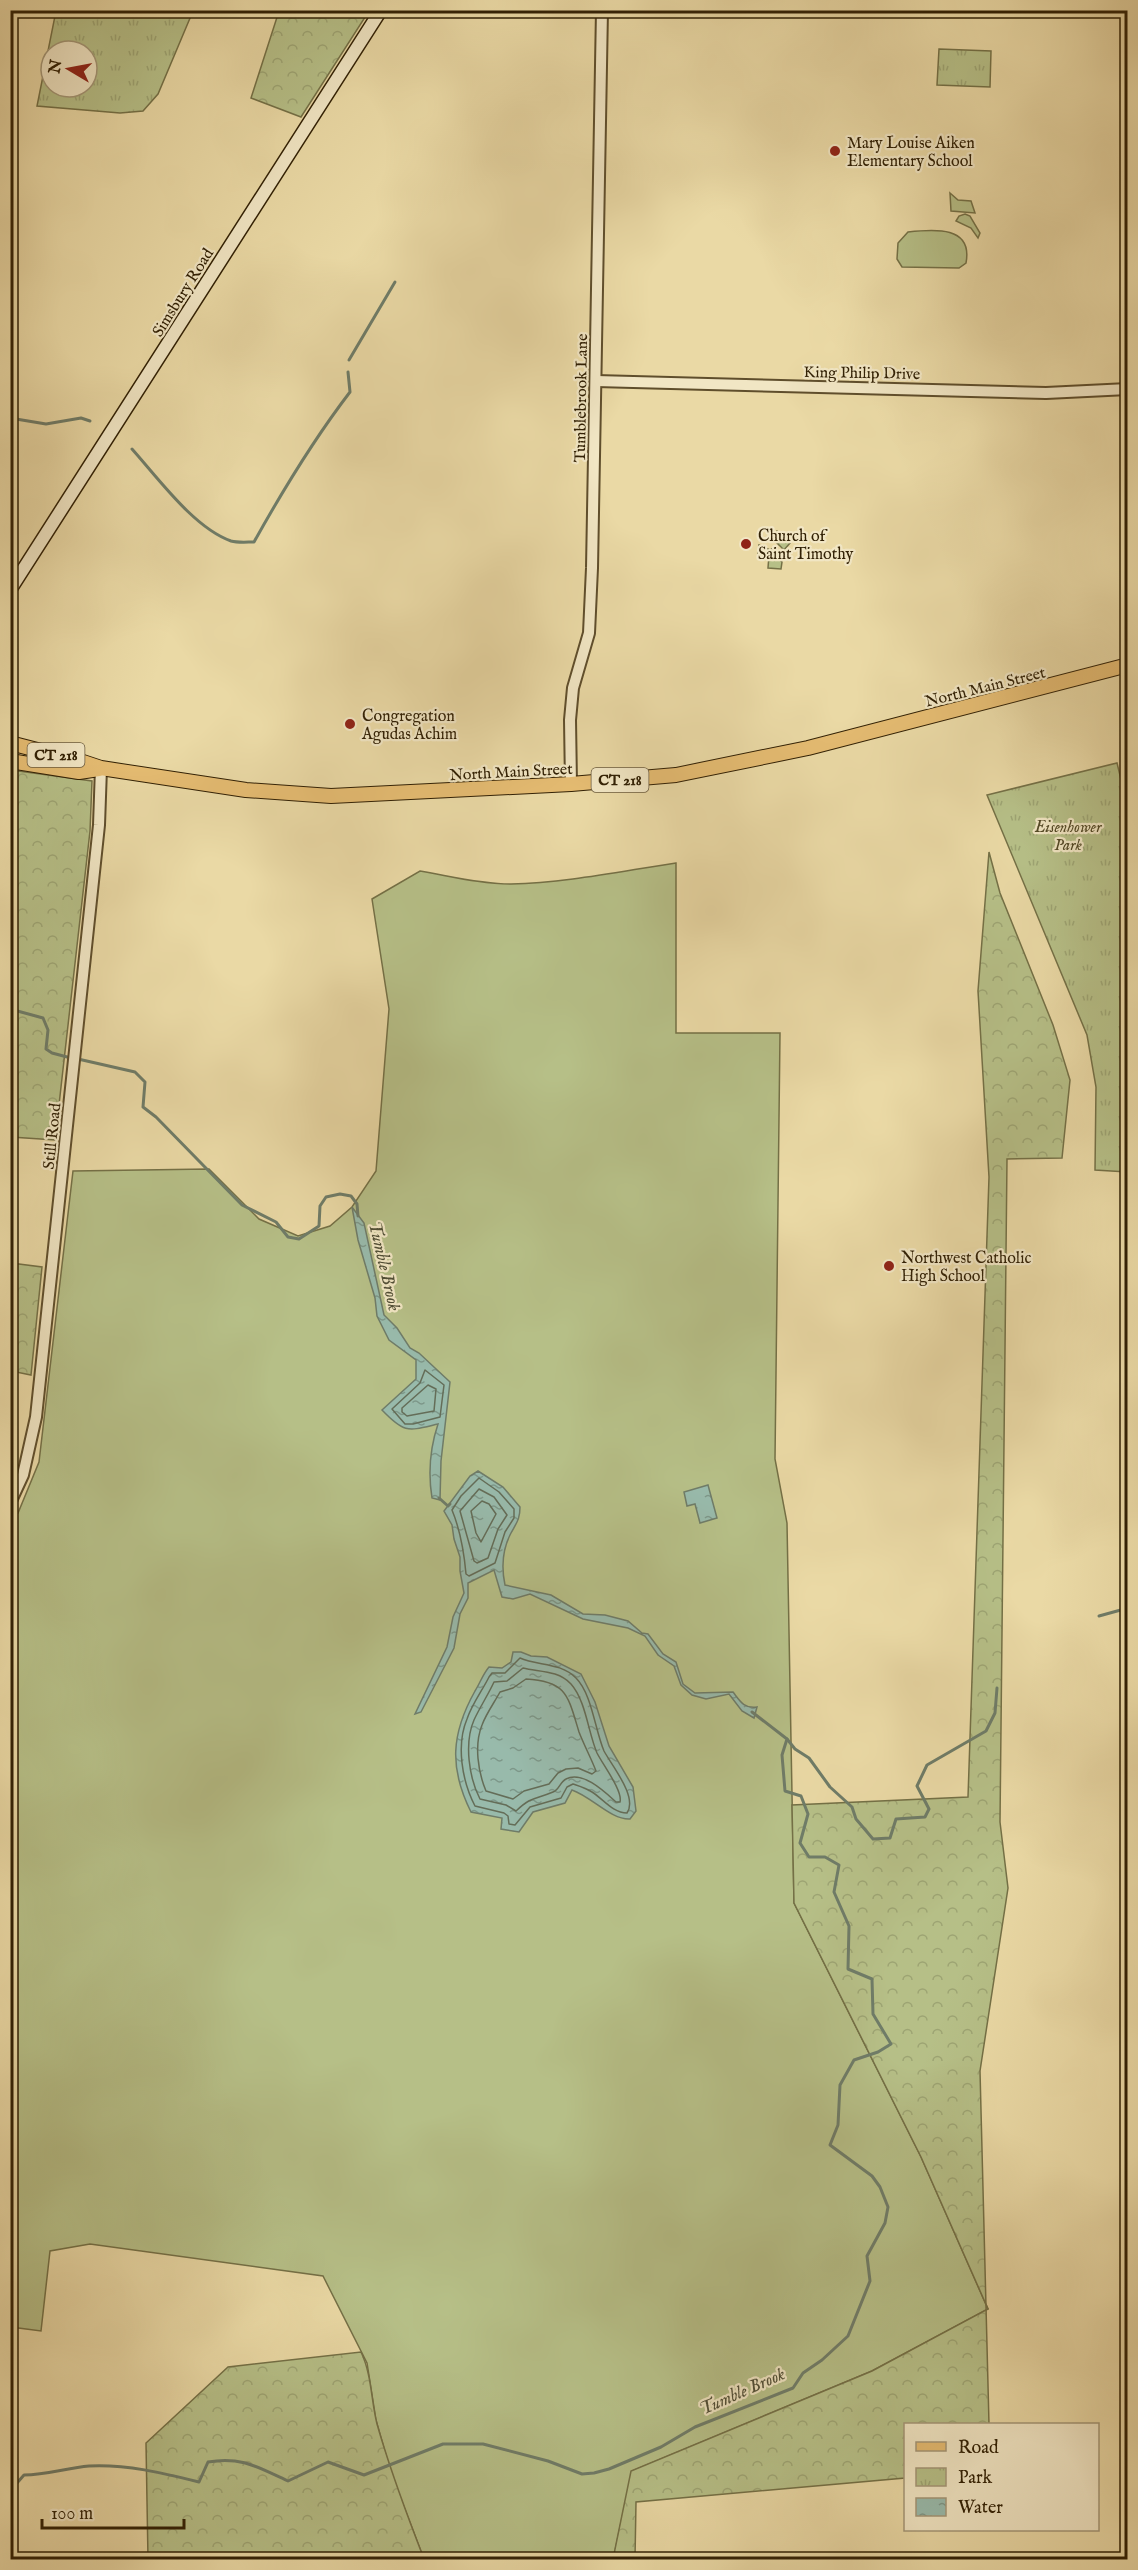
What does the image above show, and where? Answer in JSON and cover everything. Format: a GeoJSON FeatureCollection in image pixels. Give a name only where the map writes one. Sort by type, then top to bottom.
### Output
{"type":"FeatureCollection","features":[{"type":"Feature","properties":{"kind":"main road","name":"Simsbury Road"},"geometry":{"type":"LineString","coordinates":[[10,590],[381,10]]}},
{"type":"Feature","properties":{"kind":"main road","name":"North Main Street"},"geometry":{"type":"LineString","coordinates":[[10,743],[101,768],[246,790],[320,796],[384,795],[571,784],[676,775],[762,759],[1128,666]]}},
{"type":"Feature","properties":{"kind":"main road","name":"North Main Street"},"geometry":{"type":"LineString","coordinates":[[10,761],[79,772],[101,768]]}},
{"type":"Feature","properties":{"kind":"street","name":"Tumblebrook Lane"},"geometry":{"type":"LineString","coordinates":[[571,784],[570,720],[573,688],[589,633],[602,10]]}},
{"type":"Feature","properties":{"kind":"street","name":"King Philip Drive"},"geometry":{"type":"LineString","coordinates":[[596,381],[1046,393],[1128,389]]}},
{"type":"Feature","properties":{"kind":"street","name":"Still Road"},"geometry":{"type":"LineString","coordinates":[[10,1503],[23,1476],[36,1417],[99,825],[101,768]]}},
{"type":"Feature","properties":{"kind":"green space"},"geometry":{"type":"Polygon","coordinates":[[[56,10],[193,11],[158,94],[143,111],[120,113],[37,106],[39,96],[39,99],[99,99],[99,39],[50,39],[56,10]]]}},
{"type":"Feature","properties":{"kind":"green space"},"geometry":{"type":"Polygon","coordinates":[[[279,11],[369,11],[301,117],[251,98],[279,11]]]}},
{"type":"Feature","properties":{"kind":"green space"},"geometry":{"type":"Polygon","coordinates":[[[939,49],[991,51],[990,87],[937,85],[939,49]]]}},
{"type":"Feature","properties":{"kind":"green space"},"geometry":{"type":"Polygon","coordinates":[[[950,193],[958,200],[971,201],[975,213],[951,211],[950,193]]]}},
{"type":"Feature","properties":{"kind":"green space"},"geometry":{"type":"Polygon","coordinates":[[[965,214],[970,216],[980,233],[978,238],[971,228],[956,221],[959,216],[965,214]]]}},
{"type":"Feature","properties":{"kind":"green space"},"geometry":{"type":"Polygon","coordinates":[[[929,230],[950,232],[958,236],[964,242],[967,251],[966,263],[959,268],[902,267],[897,259],[898,243],[908,232],[929,230]]]}},
{"type":"Feature","properties":{"kind":"green space"},"geometry":{"type":"Polygon","coordinates":[[[777,531],[790,543],[784,550],[771,537],[777,531]]]}},
{"type":"Feature","properties":{"kind":"green space"},"geometry":{"type":"Polygon","coordinates":[[[759,545],[770,550],[773,548],[779,554],[777,557],[782,562],[781,569],[768,568],[769,555],[758,554],[759,545]]]}},
{"type":"Feature","properties":{"kind":"green space","name":"Eisenhower Park"},"geometry":{"type":"Polygon","coordinates":[[[1117,763],[1128,808],[1127,1172],[1095,1170],[1096,1087],[1087,1035],[987,795],[1117,763]]]}},
{"type":"Feature","properties":{"kind":"green space"},"geometry":{"type":"Polygon","coordinates":[[[11,770],[92,781],[90,831],[55,1140],[11,1137],[11,770]]]}},
{"type":"Feature","properties":{"kind":"green space"},"geometry":{"type":"Polygon","coordinates":[[[989,852],[1000,893],[1053,1025],[1070,1080],[1062,1158],[1007,1159],[1000,1822],[1008,1888],[980,2071],[986,2304],[921,2157],[794,1903],[792,1805],[968,1797],[989,1177],[978,991],[989,852]]]}},
{"type":"Feature","properties":{"kind":"green space"},"geometry":{"type":"Polygon","coordinates":[[[676,863],[676,1033],[780,1033],[775,1459],[787,1523],[794,1903],[921,2157],[988,2309],[872,2371],[632,2471],[613,2560],[424,2559],[391,2473],[376,2420],[367,2363],[323,2276],[90,2244],[50,2251],[41,2331],[11,2327],[11,1521],[18,1513],[39,1462],[73,1171],[209,1169],[259,1219],[298,1236],[330,1226],[352,1207],[376,1171],[389,1009],[372,899],[420,871],[477,881],[511,884],[573,879],[676,863]]]}},
{"type":"Feature","properties":{"kind":"green space"},"geometry":{"type":"Polygon","coordinates":[[[11,1263],[42,1267],[31,1375],[11,1371],[11,1263]]]}},
{"type":"Feature","properties":{"kind":"green space"},"geometry":{"type":"Polygon","coordinates":[[[986,2310],[989,2423],[904,2423],[904,2478],[636,2502],[635,2559],[613,2559],[631,2471],[872,2371],[986,2310]]]}},
{"type":"Feature","properties":{"kind":"green space"},"geometry":{"type":"Polygon","coordinates":[[[361,2352],[365,2361],[382,2441],[424,2559],[148,2559],[146,2443],[228,2367],[361,2352]]]}},
{"type":"Feature","properties":{"kind":"water"},"geometry":{"type":"Polygon","coordinates":[[[352,1207],[364,1223],[384,1315],[397,1328],[410,1348],[419,1353],[450,1382],[441,1461],[440,1500],[432,1498],[430,1479],[430,1461],[438,1424],[407,1429],[396,1423],[382,1410],[416,1379],[416,1360],[389,1340],[377,1316],[375,1298],[358,1240],[352,1207]]]}},
{"type":"Feature","properties":{"kind":"water"},"geometry":{"type":"Polygon","coordinates":[[[478,1471],[503,1487],[520,1507],[519,1518],[504,1552],[505,1585],[551,1595],[583,1614],[605,1615],[628,1621],[642,1633],[648,1634],[663,1654],[676,1662],[683,1684],[695,1693],[733,1692],[746,1706],[757,1707],[754,1718],[742,1711],[729,1694],[706,1699],[692,1695],[681,1685],[674,1666],[658,1655],[645,1636],[628,1628],[583,1619],[530,1594],[513,1599],[502,1597],[494,1570],[468,1583],[468,1598],[460,1614],[454,1648],[421,1712],[415,1714],[447,1647],[453,1617],[464,1593],[460,1557],[452,1525],[444,1511],[470,1476],[478,1471]]]}},
{"type":"Feature","properties":{"kind":"water"},"geometry":{"type":"Polygon","coordinates":[[[708,1485],[717,1518],[700,1523],[695,1504],[687,1506],[684,1492],[708,1485]]]}},
{"type":"Feature","properties":{"kind":"water"},"geometry":{"type":"Polygon","coordinates":[[[513,1652],[547,1657],[581,1674],[595,1702],[609,1746],[633,1787],[636,1811],[630,1819],[616,1816],[572,1790],[565,1803],[533,1812],[519,1832],[501,1829],[502,1818],[471,1812],[456,1766],[457,1737],[467,1707],[487,1670],[489,1667],[502,1668],[511,1662],[513,1652]]]}},
{"type":"Feature","properties":{"kind":"waterway"},"geometry":{"type":"LineString","coordinates":[[349,360],[395,282]]}},
{"type":"Feature","properties":{"kind":"waterway"},"geometry":{"type":"LineString","coordinates":[[132,449],[177,501],[217,535],[231,541],[254,542],[299,465],[350,392],[348,372]]}},
{"type":"Feature","properties":{"kind":"waterway"},"geometry":{"type":"LineString","coordinates":[[10,418],[46,424],[81,418],[90,421]]}},
{"type":"Feature","properties":{"kind":"waterway","name":"Tumble Brook"},"geometry":{"type":"LineString","coordinates":[[10,1009],[43,1018],[48,1030],[46,1049],[71,1058]]}},
{"type":"Feature","properties":{"kind":"waterway","name":"Tumble Brook"},"geometry":{"type":"LineString","coordinates":[[78,1059],[135,1072],[145,1082],[143,1107],[156,1117],[242,1205],[276,1222],[288,1237],[299,1239],[319,1226],[320,1206],[326,1197],[340,1194],[351,1196],[357,1204],[358,1216]]}},
{"type":"Feature","properties":{"kind":"waterway","name":"Tumble Brook"},"geometry":{"type":"LineString","coordinates":[[439,1498],[448,1506],[450,1504]]}},
{"type":"Feature","properties":{"kind":"waterway"},"geometry":{"type":"LineString","coordinates":[[1099,1616],[1128,1608]]}},
{"type":"Feature","properties":{"kind":"waterway"},"geometry":{"type":"LineString","coordinates":[[787,1739],[795,1749],[809,1758],[830,1787],[852,1807],[856,1819],[873,1839],[890,1838],[896,1819],[925,1817],[929,1809],[917,1786],[927,1765],[986,1731],[995,1713],[997,1688]]}},
{"type":"Feature","properties":{"kind":"waterway","name":"Tumble Brook"},"geometry":{"type":"LineString","coordinates":[[10,2491],[24,2475],[89,2466],[131,2468],[199,2482],[208,2462],[220,2461],[250,2464],[288,2481],[328,2462],[364,2475],[443,2444],[483,2444],[548,2461],[582,2474],[594,2473],[661,2447],[695,2427],[793,2388],[803,2373],[822,2360],[848,2336],[870,2281],[867,2256],[885,2223],[888,2207],[880,2187],[872,2176],[830,2145],[838,2125],[840,2085],[854,2060],[878,2052],[891,2044],[873,2014],[872,1979],[848,1969],[849,1926],[834,1892],[839,1865],[825,1857],[809,1857],[800,1843],[808,1814],[801,1796],[785,1791],[782,1755],[787,1739],[752,1712]]}},
{"type":"Feature","properties":{"kind":"place","name":"Mary Louise Aiken Elementary School"},"geometry":{"type":"Point","coordinates":[835,151]}},
{"type":"Feature","properties":{"kind":"place","name":"Church of Saint Timothy"},"geometry":{"type":"Point","coordinates":[746,544]}},
{"type":"Feature","properties":{"kind":"place","name":"Congregation Agudas Achim"},"geometry":{"type":"Point","coordinates":[350,724]}},
{"type":"Feature","properties":{"kind":"place","name":"Northwest Catholic High School"},"geometry":{"type":"Point","coordinates":[889,1266]}}]}
